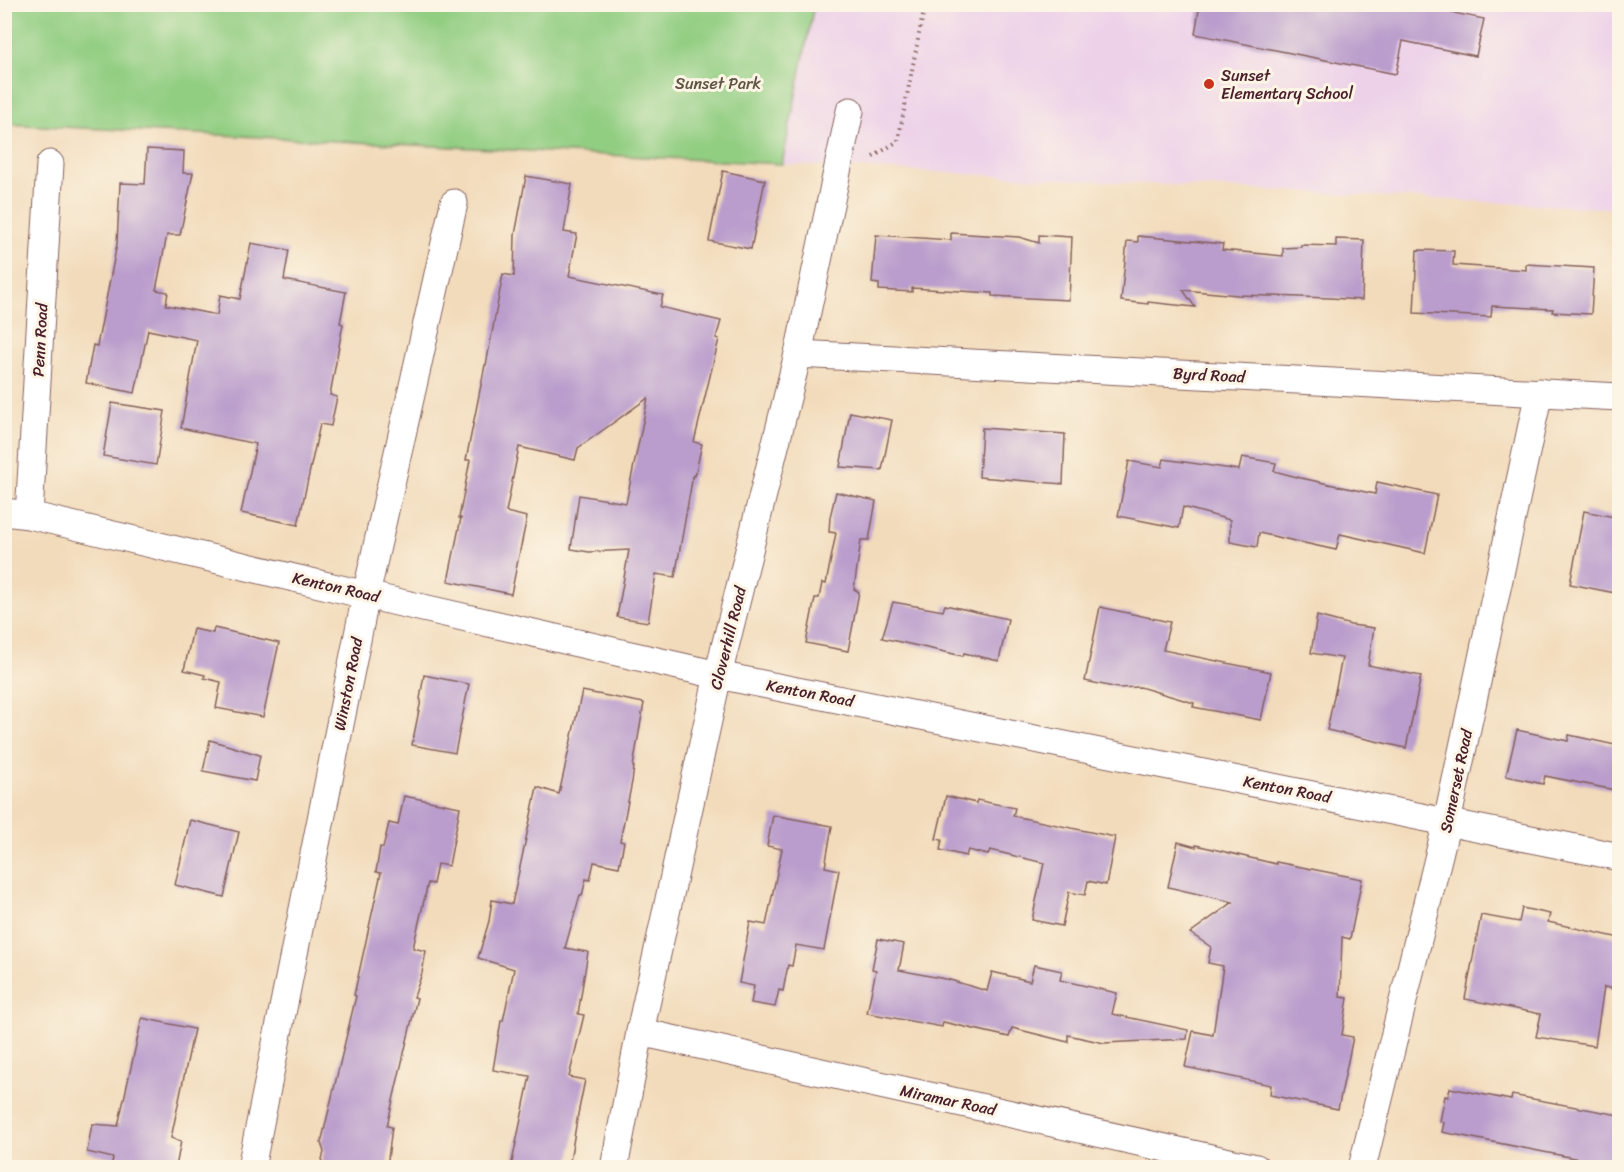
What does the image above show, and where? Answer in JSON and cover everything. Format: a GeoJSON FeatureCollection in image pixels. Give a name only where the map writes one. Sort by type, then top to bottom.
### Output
{"type":"FeatureCollection","features":[{"type":"Feature","properties":{"kind":"street","name":"Cloverhill Road"},"geometry":{"type":"LineString","coordinates":[[614,1167],[640,1032],[718,675],[798,354],[850,111]]}},
{"type":"Feature","properties":{"kind":"street","name":"Penn Road"},"geometry":{"type":"LineString","coordinates":[[17,514],[50,164]]}},
{"type":"Feature","properties":{"kind":"street","name":"Winston Road"},"geometry":{"type":"LineString","coordinates":[[251,1167],[366,594],[454,203]]}},
{"type":"Feature","properties":{"kind":"street","name":"Byrd Road"},"geometry":{"type":"LineString","coordinates":[[798,354],[1620,397]]}},
{"type":"Feature","properties":{"kind":"street","name":"Somerset Road"},"geometry":{"type":"LineString","coordinates":[[1362,1167],[1447,822],[1539,392]]}},
{"type":"Feature","properties":{"kind":"street","name":"Kenton Road"},"geometry":{"type":"LineString","coordinates":[[17,514],[718,675],[1620,857]]}},
{"type":"Feature","properties":{"kind":"street","name":"Miramar Road"},"geometry":{"type":"LineString","coordinates":[[640,1032],[1256,1167]]}},
{"type":"Feature","properties":{"kind":"path"},"geometry":{"type":"LineString","coordinates":[[871,158],[898,141],[925,4]]}},
{"type":"Feature","properties":{"kind":"shaded area","name":"Sunset Elementary School"},"geometry":{"type":"Polygon","coordinates":[[[814,5],[1619,5],[1619,209],[782,164],[814,5]]]}},
{"type":"Feature","properties":{"kind":"green space","name":"Sunset Park"},"geometry":{"type":"Polygon","coordinates":[[[4,5],[814,5],[782,164],[5,124],[4,5]]]}},
{"type":"Feature","properties":{"kind":"building"},"geometry":{"type":"Polygon","coordinates":[[[1200,4],[1409,4],[1484,19],[1476,56],[1403,41],[1396,74],[1195,34],[1200,4]]]}},
{"type":"Feature","properties":{"kind":"building"},"geometry":{"type":"Polygon","coordinates":[[[147,149],[184,151],[183,173],[193,173],[180,235],[167,235],[156,290],[168,292],[166,305],[217,315],[220,295],[240,299],[251,243],[289,250],[284,280],[346,292],[340,323],[343,324],[330,395],[337,397],[331,426],[320,424],[298,525],[241,513],[256,444],[181,428],[197,340],[148,330],[135,393],[86,383],[93,345],[97,346],[117,244],[120,183],[145,184],[147,149]]]}},
{"type":"Feature","properties":{"kind":"building"},"geometry":{"type":"Polygon","coordinates":[[[723,171],[765,180],[751,249],[709,241],[723,171]]]}},
{"type":"Feature","properties":{"kind":"building"},"geometry":{"type":"Polygon","coordinates":[[[526,176],[572,184],[564,232],[577,234],[569,276],[663,295],[660,307],[721,321],[716,338],[719,339],[694,442],[702,444],[695,476],[693,475],[675,577],[656,574],[648,622],[617,617],[629,550],[589,552],[571,549],[579,495],[626,503],[648,398],[578,448],[575,460],[519,447],[506,512],[527,517],[511,594],[448,581],[470,460],[466,460],[503,274],[514,276],[515,235],[526,176]]]}},
{"type":"Feature","properties":{"kind":"building"},"geometry":{"type":"Polygon","coordinates":[[[951,233],[1019,237],[1039,243],[1039,235],[1072,237],[1069,300],[992,296],[992,293],[912,288],[912,292],[879,290],[879,284],[872,283],[876,235],[951,240],[951,233]]]}},
{"type":"Feature","properties":{"kind":"building"},"geometry":{"type":"Polygon","coordinates":[[[1138,236],[1223,244],[1222,250],[1283,256],[1283,248],[1301,247],[1301,245],[1336,246],[1336,239],[1364,240],[1362,300],[1238,295],[1183,290],[1195,307],[1121,301],[1127,241],[1138,242],[1138,236]]]}},
{"type":"Feature","properties":{"kind":"building"},"geometry":{"type":"Polygon","coordinates":[[[1417,250],[1454,251],[1453,265],[1526,270],[1526,264],[1594,268],[1591,314],[1552,312],[1553,309],[1492,306],[1491,317],[1414,313],[1417,250]]]}},
{"type":"Feature","properties":{"kind":"building"},"geometry":{"type":"Polygon","coordinates":[[[112,403],[165,411],[156,465],[103,456],[112,403]]]}},
{"type":"Feature","properties":{"kind":"building"},"geometry":{"type":"Polygon","coordinates":[[[850,412],[892,420],[882,470],[840,467],[850,412]]]}},
{"type":"Feature","properties":{"kind":"building"},"geometry":{"type":"Polygon","coordinates":[[[982,428],[1065,434],[1063,484],[979,477],[982,428]]]}},
{"type":"Feature","properties":{"kind":"building"},"geometry":{"type":"Polygon","coordinates":[[[1242,457],[1276,463],[1274,471],[1375,494],[1377,482],[1437,495],[1425,553],[1340,534],[1336,550],[1259,533],[1257,547],[1230,542],[1230,520],[1183,507],[1179,528],[1118,516],[1129,461],[1162,467],[1164,459],[1239,470],[1242,457]]]}},
{"type":"Feature","properties":{"kind":"building"},"geometry":{"type":"Polygon","coordinates":[[[836,492],[876,501],[869,540],[861,540],[854,589],[859,592],[848,651],[806,643],[815,598],[819,598],[822,583],[826,584],[836,533],[829,532],[836,492]]]}},
{"type":"Feature","properties":{"kind":"building"},"geometry":{"type":"Polygon","coordinates":[[[1584,511],[1620,518],[1620,594],[1570,584],[1584,511]]]}},
{"type":"Feature","properties":{"kind":"building"},"geometry":{"type":"Polygon","coordinates":[[[893,602],[943,611],[945,605],[1008,619],[999,661],[964,653],[963,656],[882,638],[893,602]]]}},
{"type":"Feature","properties":{"kind":"building"},"geometry":{"type":"Polygon","coordinates":[[[1100,607],[1170,622],[1163,650],[1271,672],[1261,720],[1193,707],[1194,703],[1140,687],[1118,688],[1085,681],[1100,607]]]}},
{"type":"Feature","properties":{"kind":"building"},"geometry":{"type":"Polygon","coordinates":[[[1317,616],[1351,625],[1374,628],[1368,665],[1421,676],[1406,748],[1327,730],[1342,658],[1311,653],[1317,616]]]}},
{"type":"Feature","properties":{"kind":"building"},"geometry":{"type":"Polygon","coordinates":[[[214,628],[279,643],[263,717],[216,708],[221,682],[184,670],[193,629],[213,633],[214,628]]]}},
{"type":"Feature","properties":{"kind":"building"},"geometry":{"type":"Polygon","coordinates":[[[424,675],[469,684],[455,753],[412,745],[424,675]]]}},
{"type":"Feature","properties":{"kind":"building"},"geometry":{"type":"Polygon","coordinates":[[[582,691],[644,703],[620,841],[624,842],[619,867],[594,862],[590,880],[586,879],[582,896],[580,895],[565,948],[588,952],[578,1014],[584,1015],[569,1077],[585,1080],[569,1167],[511,1167],[530,1076],[493,1070],[501,1021],[503,1021],[514,969],[478,958],[489,921],[492,900],[512,904],[537,787],[559,794],[582,691]]]}},
{"type":"Feature","properties":{"kind":"building"},"geometry":{"type":"Polygon","coordinates":[[[1517,730],[1568,741],[1569,735],[1620,746],[1620,791],[1545,776],[1543,784],[1506,776],[1517,730]]]}},
{"type":"Feature","properties":{"kind":"building"},"geometry":{"type":"Polygon","coordinates":[[[210,740],[260,755],[255,781],[203,771],[210,740]]]}},
{"type":"Feature","properties":{"kind":"building"},"geometry":{"type":"Polygon","coordinates":[[[404,796],[460,807],[449,866],[437,864],[433,884],[428,883],[413,948],[426,951],[387,1126],[392,1127],[387,1167],[320,1167],[324,1152],[321,1143],[356,996],[354,995],[381,873],[376,872],[380,847],[383,848],[389,823],[398,825],[404,796]]]}},
{"type":"Feature","properties":{"kind":"building"},"geometry":{"type":"Polygon","coordinates":[[[946,796],[1015,808],[1013,816],[1115,837],[1106,885],[1088,881],[1085,895],[1069,892],[1062,926],[1032,920],[1044,863],[990,850],[988,855],[968,850],[966,856],[940,850],[942,840],[936,839],[946,796]]]}},
{"type":"Feature","properties":{"kind":"building"},"geometry":{"type":"Polygon","coordinates":[[[773,815],[832,826],[825,867],[839,870],[824,950],[796,945],[792,966],[788,965],[783,991],[779,990],[775,1007],[751,1003],[754,986],[739,983],[750,922],[766,925],[782,849],[767,846],[773,815]]]}},
{"type":"Feature","properties":{"kind":"building"},"geometry":{"type":"Polygon","coordinates":[[[190,820],[239,832],[224,897],[175,885],[190,820]]]}},
{"type":"Feature","properties":{"kind":"building"},"geometry":{"type":"Polygon","coordinates":[[[1178,842],[1276,864],[1276,862],[1362,879],[1350,939],[1342,937],[1340,997],[1348,998],[1342,1035],[1353,1037],[1338,1109],[1270,1095],[1271,1085],[1185,1067],[1193,1031],[1213,1035],[1223,966],[1208,963],[1211,947],[1190,933],[1233,902],[1168,887],[1178,842]]]}},
{"type":"Feature","properties":{"kind":"building"},"geometry":{"type":"Polygon","coordinates":[[[1522,908],[1550,914],[1548,922],[1620,938],[1620,990],[1604,987],[1595,1046],[1536,1037],[1541,1014],[1465,999],[1481,915],[1519,922],[1522,908]]]}},
{"type":"Feature","properties":{"kind":"building"},"geometry":{"type":"Polygon","coordinates":[[[878,939],[904,944],[899,970],[950,980],[987,991],[992,972],[1030,981],[1034,965],[1062,971],[1060,980],[1117,993],[1112,1014],[1188,1030],[1187,1039],[1104,1043],[1068,1035],[1068,1042],[1012,1028],[1009,1037],[943,1022],[942,1027],[867,1013],[876,970],[872,969],[878,939]]]}},
{"type":"Feature","properties":{"kind":"building"},"geometry":{"type":"Polygon","coordinates":[[[142,1018],[194,1029],[171,1138],[181,1141],[176,1167],[111,1167],[113,1158],[87,1152],[92,1124],[118,1126],[142,1018]]]}},
{"type":"Feature","properties":{"kind":"building"},"geometry":{"type":"Polygon","coordinates":[[[1450,1088],[1511,1100],[1512,1095],[1619,1115],[1610,1165],[1442,1132],[1444,1123],[1440,1121],[1445,1096],[1448,1097],[1450,1088]]]}},
{"type":"Feature","properties":{"kind":"place","name":"Sunset Elementary School"},"geometry":{"type":"Point","coordinates":[1209,84]}}]}
